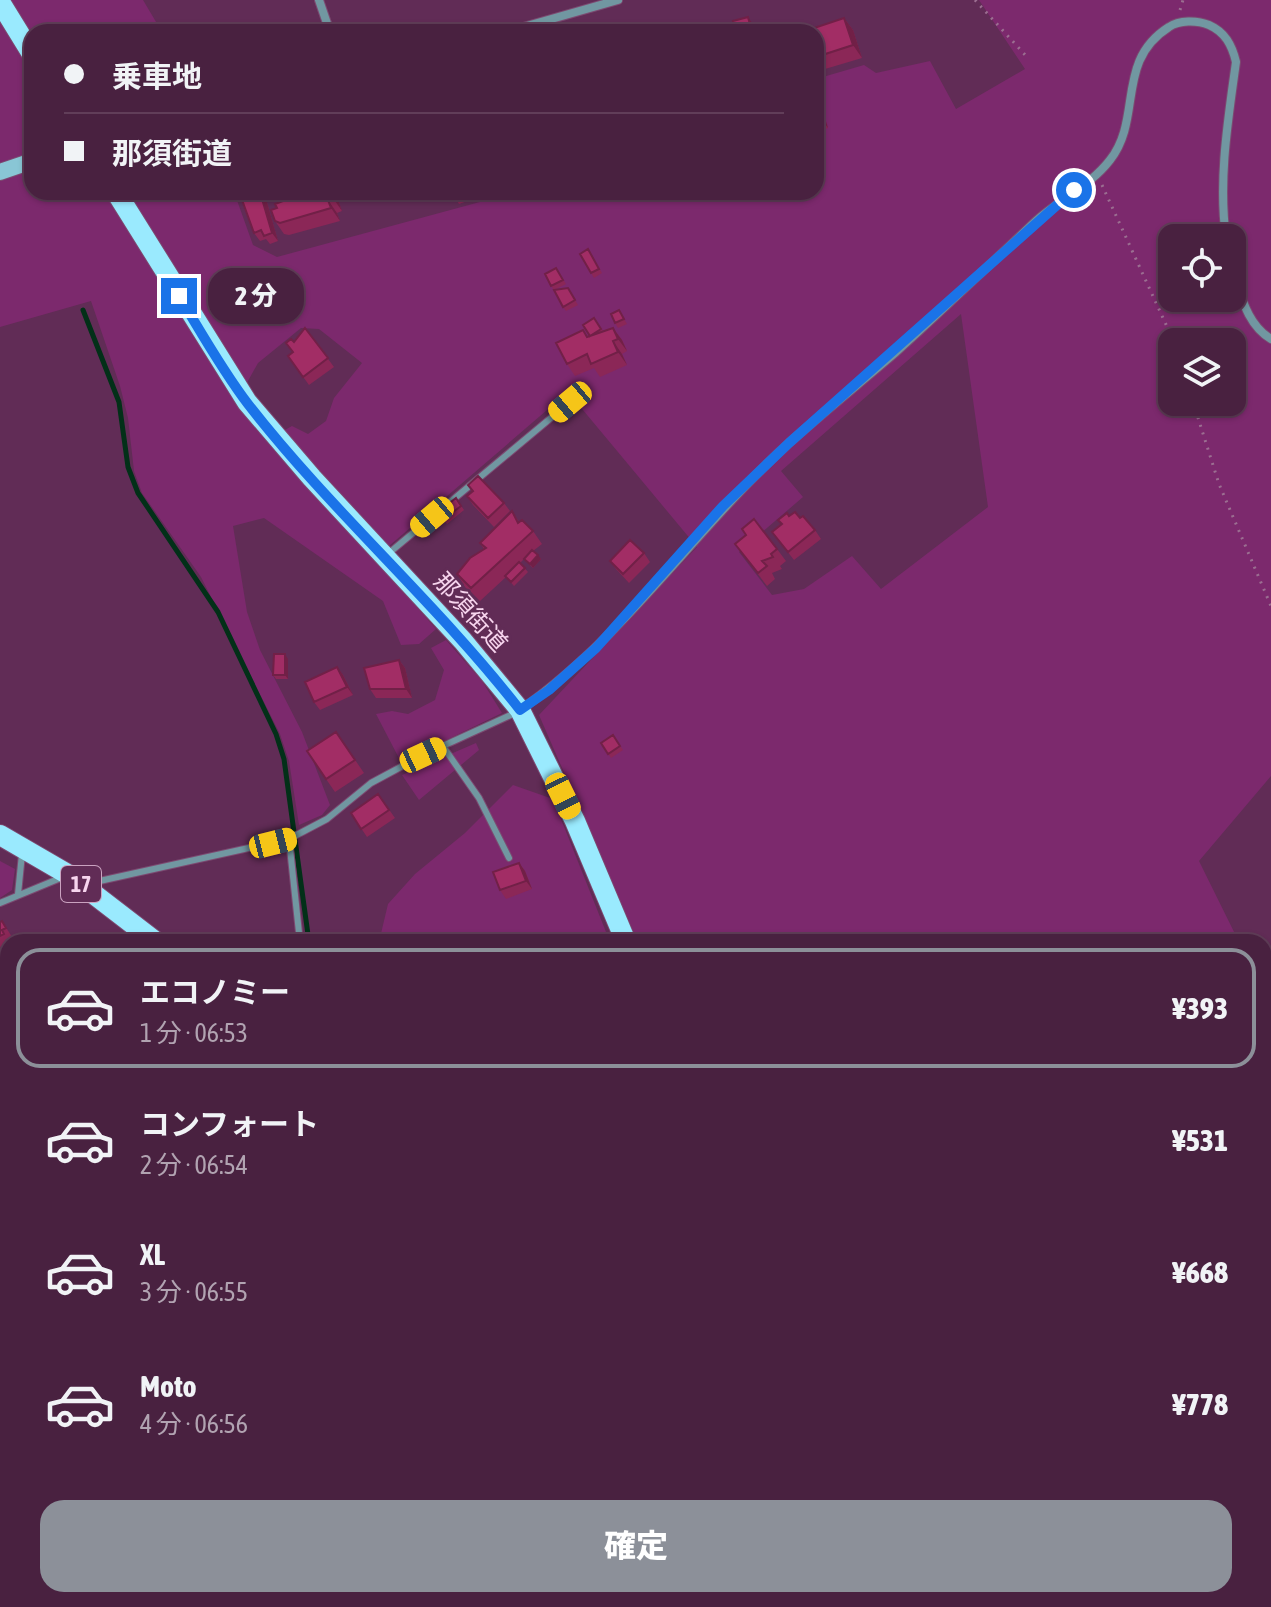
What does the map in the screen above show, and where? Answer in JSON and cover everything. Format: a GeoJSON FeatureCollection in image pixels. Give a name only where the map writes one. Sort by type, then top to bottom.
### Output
{"type":"FeatureCollection","features":[{"type":"Feature","properties":{"kind":"main road"},"geometry":{"type":"LineString","coordinates":[[0,2],[24,41]]}},
{"type":"Feature","properties":{"kind":"main road","name":"那須街道"},"geometry":{"type":"LineString","coordinates":[[121,200],[247,402],[520,710],[575,821],[623,934]]}},
{"type":"Feature","properties":{"kind":"main road","name":"17"},"geometry":{"type":"LineString","coordinates":[[0,835],[76,880],[146,934]]}},
{"type":"Feature","properties":{"kind":"street"},"geometry":{"type":"LineString","coordinates":[[319,0],[327,24]]}},
{"type":"Feature","properties":{"kind":"street"},"geometry":{"type":"LineString","coordinates":[[534,24],[618,0]]}},
{"type":"Feature","properties":{"kind":"street"},"geometry":{"type":"LineString","coordinates":[[520,710],[549,690],[596,648],[723,506],[789,443],[895,352],[1052,207],[1097,174],[1121,142],[1139,58],[1154,36],[1177,22],[1204,23],[1220,30],[1232,47],[1236,62],[1224,170],[1224,224]]}},
{"type":"Feature","properties":{"kind":"street"},"geometry":{"type":"LineString","coordinates":[[0,172],[24,164]]}},
{"type":"Feature","properties":{"kind":"street"},"geometry":{"type":"LineString","coordinates":[[1246,308],[1260,333],[1271,339]]}},
{"type":"Feature","properties":{"kind":"lane"},"geometry":{"type":"LineString","coordinates":[[386,556],[570,402]]}},
{"type":"Feature","properties":{"kind":"lane"},"geometry":{"type":"LineString","coordinates":[[0,903],[18,894],[76,880],[289,839],[327,819],[371,783],[442,745],[520,710]]}},
{"type":"Feature","properties":{"kind":"lane"},"geometry":{"type":"LineString","coordinates":[[442,745],[479,798],[509,858]]}},
{"type":"Feature","properties":{"kind":"lane"},"geometry":{"type":"LineString","coordinates":[[289,839],[299,934]]}},
{"type":"Feature","properties":{"kind":"lane"},"geometry":{"type":"LineString","coordinates":[[18,894],[22,846]]}},
{"type":"Feature","properties":{"kind":"path"},"geometry":{"type":"LineString","coordinates":[[975,0],[1028,58]]}},
{"type":"Feature","properties":{"kind":"path"},"geometry":{"type":"LineString","coordinates":[[1097,174],[1168,328]]}},
{"type":"Feature","properties":{"kind":"path"},"geometry":{"type":"LineString","coordinates":[[1197,416],[1219,484],[1271,606]]}},
{"type":"Feature","properties":{"kind":"shaded area"},"geometry":{"type":"Polygon","coordinates":[[[0,0],[143,0],[157,24],[24,24],[24,200],[237,200],[253,245],[277,257],[487,200],[824,200],[824,77],[864,65],[876,73],[930,61],[956,109],[1025,69],[979,0],[1271,0],[1271,776],[1199,861],[1235,934],[635,934],[539,715],[697,547],[568,392],[389,546],[283,431],[292,426],[308,434],[326,421],[334,398],[362,363],[319,329],[301,328],[258,363],[244,388],[292,465],[436,629],[419,644],[401,645],[383,601],[264,518],[233,526],[247,612],[260,650],[302,732],[330,805],[322,815],[299,825],[289,761],[280,734],[201,577],[142,493],[134,471],[128,418],[91,301],[0,327],[0,0]],[[961,314],[781,471],[803,497],[739,552],[772,595],[804,589],[852,556],[881,589],[988,507],[961,314]]]}},
{"type":"Feature","properties":{"kind":"shaded area"},"geometry":{"type":"Polygon","coordinates":[[[446,640],[482,681],[502,713],[401,762],[376,714],[392,711],[408,714],[435,700],[444,670],[431,648],[446,640]]]}},
{"type":"Feature","properties":{"kind":"shaded area"},"geometry":{"type":"Polygon","coordinates":[[[476,743],[479,750],[419,800],[402,775],[476,743]]]}},
{"type":"Feature","properties":{"kind":"shaded area"},"geometry":{"type":"Polygon","coordinates":[[[513,785],[553,799],[607,934],[381,934],[388,904],[415,874],[465,833],[513,785]]]}},
{"type":"Feature","properties":{"kind":"shaded area"},"geometry":{"type":"Polygon","coordinates":[[[0,861],[15,869],[12,890],[0,898],[0,861]]]}},
{"type":"Feature","properties":{"kind":"building"},"geometry":{"type":"Polygon","coordinates":[[[748,17],[750,24],[734,24],[733,21],[748,17]]]}},
{"type":"Feature","properties":{"kind":"building"},"geometry":{"type":"Polygon","coordinates":[[[844,18],[853,45],[824,54],[824,25],[844,18]]]}},
{"type":"Feature","properties":{"kind":"building"},"geometry":{"type":"Polygon","coordinates":[[[242,200],[262,200],[272,233],[264,236],[261,230],[254,233],[242,200]]]}},
{"type":"Feature","properties":{"kind":"building"},"geometry":{"type":"Polygon","coordinates":[[[286,200],[328,200],[331,208],[280,223],[275,221],[271,210],[277,208],[275,204],[286,200]]]}},
{"type":"Feature","properties":{"kind":"building"},"geometry":{"type":"Polygon","coordinates":[[[588,249],[599,269],[591,273],[580,254],[588,249]]]}},
{"type":"Feature","properties":{"kind":"building"},"geometry":{"type":"Polygon","coordinates":[[[556,268],[563,280],[551,286],[545,274],[556,268]]]}},
{"type":"Feature","properties":{"kind":"building"},"geometry":{"type":"Polygon","coordinates":[[[568,288],[575,300],[563,307],[554,290],[568,288]]]}},
{"type":"Feature","properties":{"kind":"building"},"geometry":{"type":"Polygon","coordinates":[[[619,310],[624,319],[615,323],[611,314],[619,310]]]}},
{"type":"Feature","properties":{"kind":"building"},"geometry":{"type":"Polygon","coordinates":[[[594,318],[601,329],[590,336],[583,325],[594,318]]]}},
{"type":"Feature","properties":{"kind":"building"},"geometry":{"type":"Polygon","coordinates":[[[305,328],[328,358],[303,377],[288,356],[293,352],[286,343],[291,339],[294,342],[305,328]]]}},
{"type":"Feature","properties":{"kind":"building"},"geometry":{"type":"Polygon","coordinates":[[[613,328],[618,339],[613,341],[618,352],[591,364],[587,354],[567,364],[556,343],[583,330],[587,337],[613,328]]]}},
{"type":"Feature","properties":{"kind":"building"},"geometry":{"type":"Polygon","coordinates":[[[478,476],[504,503],[488,518],[467,496],[473,491],[468,485],[478,476]]]}},
{"type":"Feature","properties":{"kind":"building"},"geometry":{"type":"Polygon","coordinates":[[[456,498],[461,506],[444,519],[438,512],[456,498]]]}},
{"type":"Feature","properties":{"kind":"building"},"geometry":{"type":"Polygon","coordinates":[[[512,511],[518,523],[522,520],[533,531],[471,588],[457,574],[470,558],[486,548],[480,543],[512,511]]]}},
{"type":"Feature","properties":{"kind":"building"},"geometry":{"type":"Polygon","coordinates":[[[795,512],[815,530],[788,552],[772,532],[782,524],[778,520],[787,513],[789,516],[795,512]]]}},
{"type":"Feature","properties":{"kind":"building"},"geometry":{"type":"Polygon","coordinates":[[[754,519],[777,549],[771,554],[773,557],[762,561],[767,566],[758,573],[735,544],[746,535],[742,529],[754,519]]]}},
{"type":"Feature","properties":{"kind":"building"},"geometry":{"type":"Polygon","coordinates":[[[630,540],[644,553],[623,574],[610,561],[630,540]]]}},
{"type":"Feature","properties":{"kind":"building"},"geometry":{"type":"Polygon","coordinates":[[[532,550],[538,555],[530,564],[524,559],[532,550]]]}},
{"type":"Feature","properties":{"kind":"building"},"geometry":{"type":"Polygon","coordinates":[[[519,562],[525,568],[511,582],[505,576],[519,562]]]}},
{"type":"Feature","properties":{"kind":"building"},"geometry":{"type":"Polygon","coordinates":[[[274,654],[285,654],[285,675],[273,675],[274,654]]]}},
{"type":"Feature","properties":{"kind":"building"},"geometry":{"type":"Polygon","coordinates":[[[399,660],[406,689],[370,689],[364,668],[399,660]]]}},
{"type":"Feature","properties":{"kind":"building"},"geometry":{"type":"Polygon","coordinates":[[[337,667],[347,687],[314,702],[305,682],[337,667]]]}},
{"type":"Feature","properties":{"kind":"building"},"geometry":{"type":"Polygon","coordinates":[[[336,732],[355,760],[326,779],[307,751],[336,732]]]}},
{"type":"Feature","properties":{"kind":"building"},"geometry":{"type":"Polygon","coordinates":[[[613,735],[620,746],[608,754],[601,743],[613,735]]]}},
{"type":"Feature","properties":{"kind":"building"},"geometry":{"type":"Polygon","coordinates":[[[378,794],[389,810],[361,829],[351,813],[378,794]]]}},
{"type":"Feature","properties":{"kind":"building"},"geometry":{"type":"Polygon","coordinates":[[[519,863],[526,881],[500,890],[493,872],[519,863]]]}},
{"type":"Feature","properties":{"kind":"building"},"geometry":{"type":"Polygon","coordinates":[[[0,922],[6,928],[2,930],[4,934],[0,934],[0,922]]]}},
{"type":"Feature","properties":{"kind":"waterway"},"geometry":{"type":"LineString","coordinates":[[83,310],[119,402],[128,467],[138,493],[218,612],[276,734],[284,759],[308,934]]}},
{"type":"Feature","properties":{"kind":"route"},"geometry":{"type":"LineString","coordinates":[[179,296],[227,373],[270,431],[463,641],[520,710],[549,690],[596,648],[723,506],[789,443],[1074,190]]}}]}
